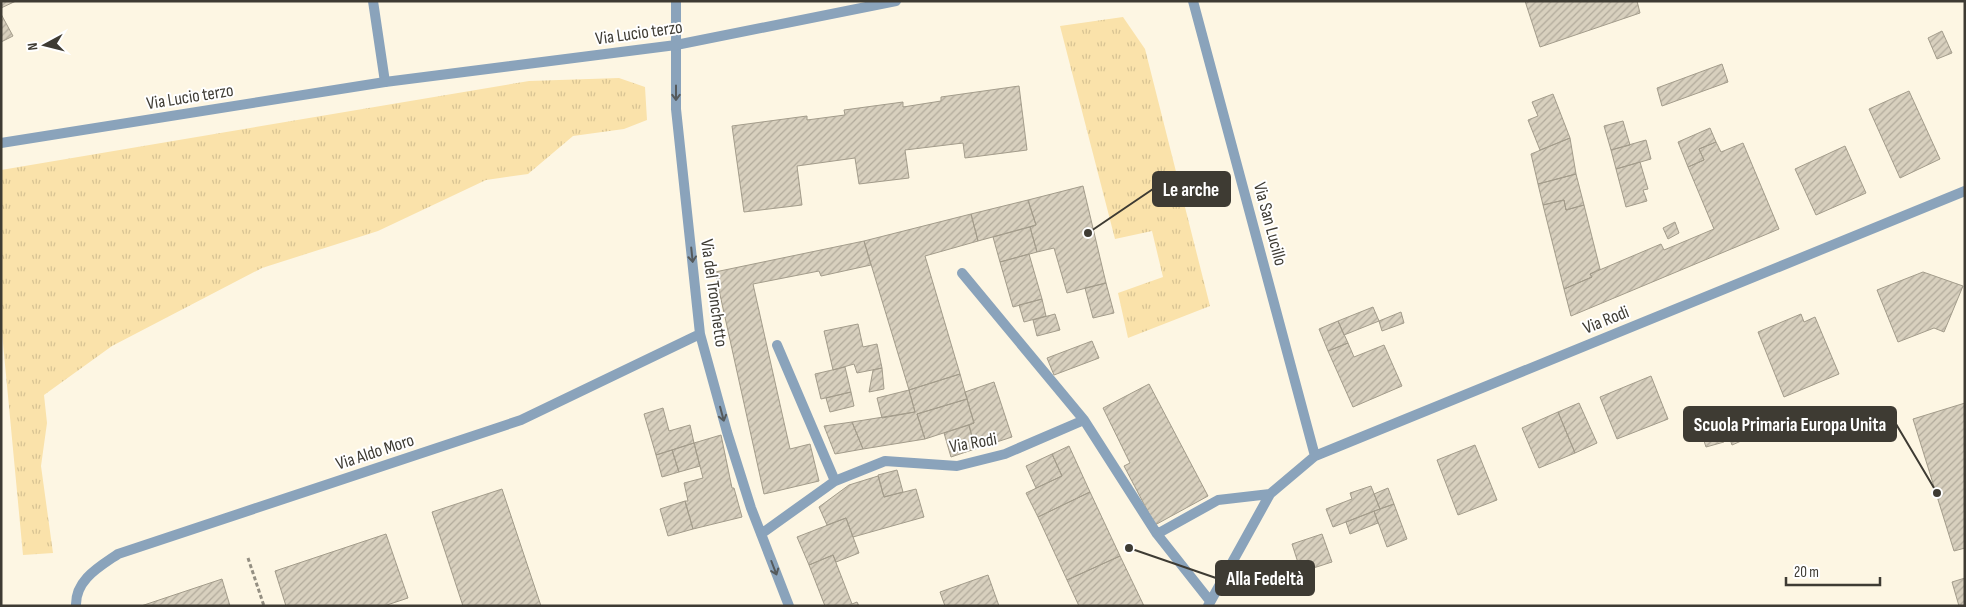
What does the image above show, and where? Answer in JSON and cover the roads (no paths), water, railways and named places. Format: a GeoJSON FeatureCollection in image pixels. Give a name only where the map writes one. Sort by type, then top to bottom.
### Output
{"type":"FeatureCollection","features":[{"type":"Feature","properties":{"kind":"street"},"geometry":{"type":"LineString","coordinates":[[373,1],[385,82]]}},
{"type":"Feature","properties":{"kind":"street","name":"Via del Tronchetto"},"geometry":{"type":"LineString","coordinates":[[676,1],[676,109],[700,334],[727,432],[761,534],[790,606]]}},
{"type":"Feature","properties":{"kind":"street","name":"Via Lucio terzo"},"geometry":{"type":"LineString","coordinates":[[1,143],[385,82],[676,45],[896,1]]}},
{"type":"Feature","properties":{"kind":"street","name":"Via San Lucillo"},"geometry":{"type":"LineString","coordinates":[[1193,1],[1315,456]]}},
{"type":"Feature","properties":{"kind":"street","name":"Via Rodi"},"geometry":{"type":"LineString","coordinates":[[962,274],[1084,420],[1157,534],[1209,604],[1270,494],[1315,456],[1965,192]]}},
{"type":"Feature","properties":{"kind":"street","name":"Via Aldo Moro"},"geometry":{"type":"LineString","coordinates":[[76,606],[76,596],[87,576],[118,554],[521,420],[700,334]]}},
{"type":"Feature","properties":{"kind":"street"},"geometry":{"type":"LineString","coordinates":[[777,345],[835,481]]}},
{"type":"Feature","properties":{"kind":"street","name":"Via Rodi"},"geometry":{"type":"LineString","coordinates":[[761,534],[835,481],[885,461],[957,466],[1005,454],[1084,420]]}},
{"type":"Feature","properties":{"kind":"street"},"geometry":{"type":"LineString","coordinates":[[1157,534],[1218,500],[1270,494]]}},
{"type":"Feature","properties":{"kind":"place","name":"Le arche"},"geometry":{"type":"Point","coordinates":[1088,233]}},
{"type":"Feature","properties":{"kind":"place","name":"Scuola Primaria Europa Unita"},"geometry":{"type":"Point","coordinates":[1937,493]}},
{"type":"Feature","properties":{"kind":"place","name":"Alla Fedeltà"},"geometry":{"type":"Point","coordinates":[1129,548]}}]}
